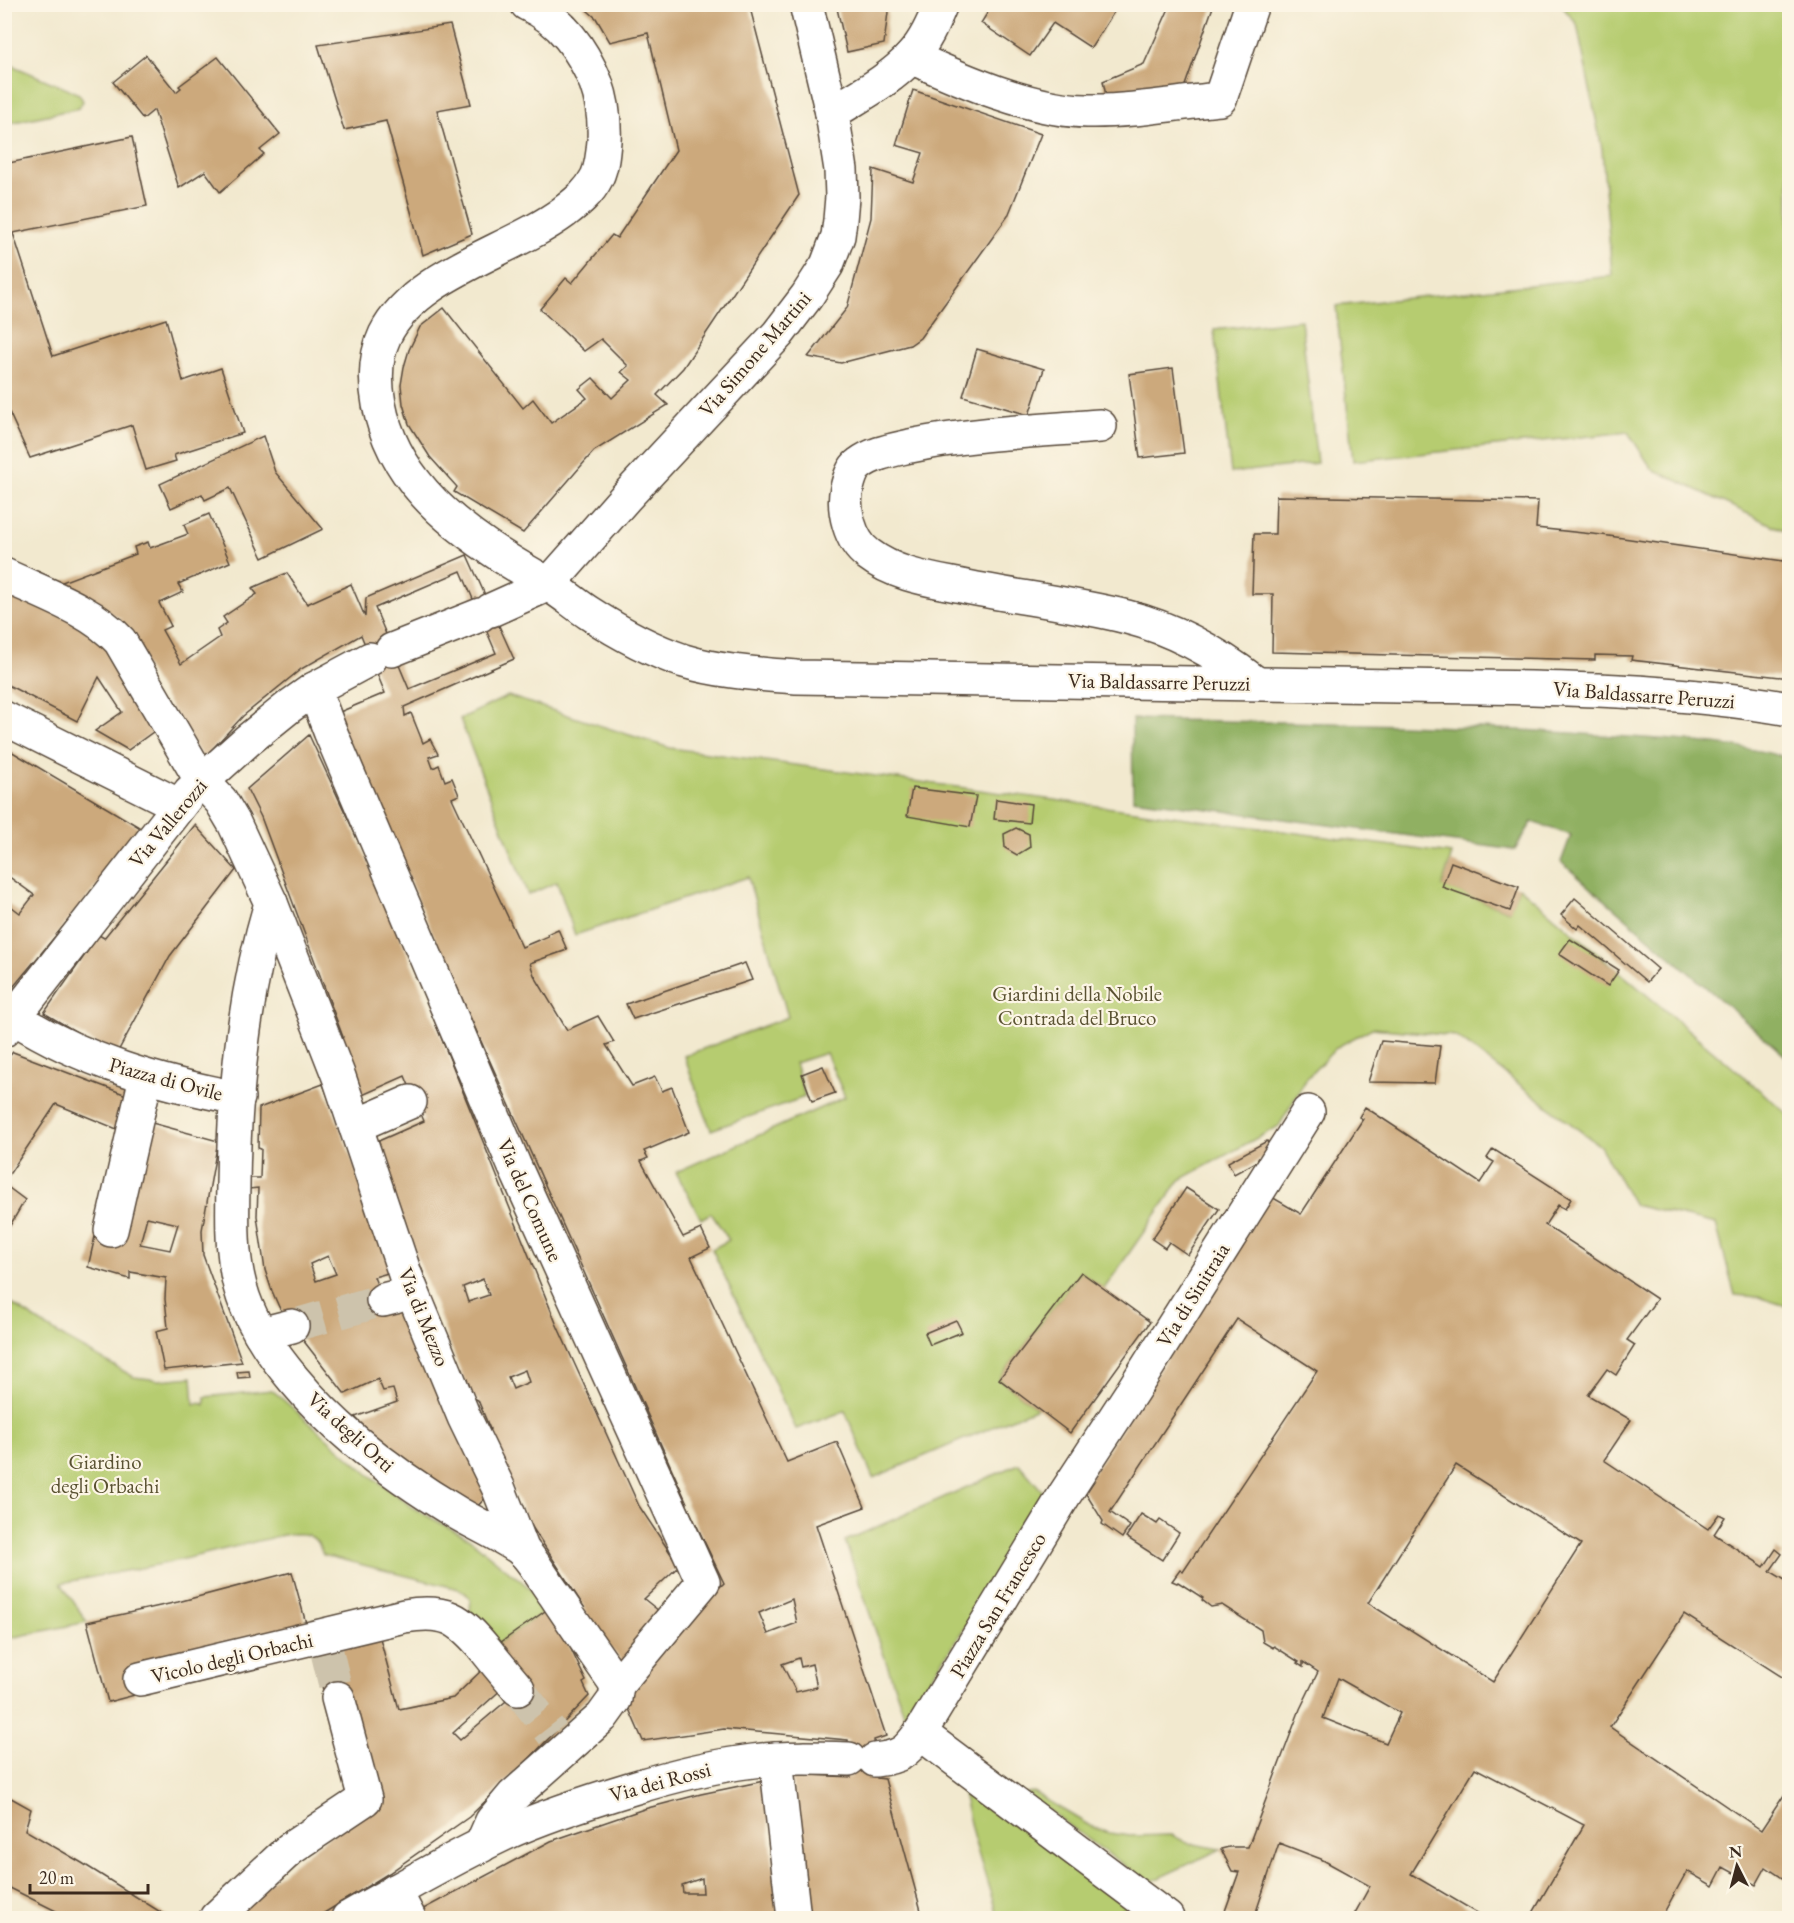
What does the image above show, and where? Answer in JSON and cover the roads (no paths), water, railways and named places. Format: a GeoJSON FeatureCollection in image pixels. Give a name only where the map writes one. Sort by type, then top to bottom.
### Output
{"type":"FeatureCollection","features":[{"type":"Feature","properties":{"kind":"street","name":"Via Baldassarre Peruzzi"},"geometry":{"type":"LineString","coordinates":[[527,4],[538,9],[569,36],[579,48],[600,93],[605,121],[602,157],[597,176],[579,201],[558,217],[534,233],[450,274],[432,285],[410,304],[386,334],[379,352],[377,396],[387,437],[406,472],[420,489],[489,548],[549,584],[588,613],[652,648],[684,661],[744,672],[807,678],[1256,683],[1634,691],[1723,698],[1790,709]]}},
{"type":"Feature","properties":{"kind":"street","name":"Via Simone Martini"},"geometry":{"type":"LineString","coordinates":[[549,584],[625,498],[778,334],[819,278],[834,250],[838,236],[842,198],[839,151],[806,4]]}},
{"type":"Feature","properties":{"kind":"street"},"geometry":{"type":"LineString","coordinates":[[832,113],[879,83],[911,57],[926,35],[941,4]]}},
{"type":"Feature","properties":{"kind":"street"},"geometry":{"type":"LineString","coordinates":[[911,57],[966,81],[1023,99],[1065,109],[1106,110],[1220,99],[1252,4]]}},
{"type":"Feature","properties":{"kind":"street"},"geometry":{"type":"LineString","coordinates":[[1100,426],[950,438],[873,456],[857,465],[849,479],[846,507],[852,532],[866,553],[900,572],[992,593],[1129,617],[1182,636],[1256,683]]}},
{"type":"Feature","properties":{"kind":"street"},"geometry":{"type":"LineString","coordinates":[[4,575],[83,613],[114,634],[126,650],[201,780],[220,801],[234,823],[271,903]]}},
{"type":"Feature","properties":{"kind":"street","name":"Via Vallerozzi"},"geometry":{"type":"LineString","coordinates":[[10,1024],[178,805],[201,780],[269,722],[314,689],[381,654],[549,584]]}},
{"type":"Feature","properties":{"kind":"street","name":"Via del Comune"},"geometry":{"type":"LineString","coordinates":[[314,689],[514,1165],[703,1582],[617,1685]]}},
{"type":"Feature","properties":{"kind":"street"},"geometry":{"type":"LineString","coordinates":[[4,718],[178,805]]}},
{"type":"Feature","properties":{"kind":"street","name":"Via di Mezzo"},"geometry":{"type":"LineString","coordinates":[[271,903],[339,1077],[355,1126],[393,1287],[464,1417],[507,1509],[523,1551]]}},
{"type":"Feature","properties":{"kind":"street","name":"Piazza di Ovile"},"geometry":{"type":"LineString","coordinates":[[10,1024],[39,1033],[67,1047],[146,1077],[238,1098],[249,993],[271,903]]}},
{"type":"Feature","properties":{"kind":"street"},"geometry":{"type":"LineString","coordinates":[[111,1230],[146,1077]]}},
{"type":"Feature","properties":{"kind":"street","name":"Via degli Orti"},"geometry":{"type":"LineString","coordinates":[[238,1098],[233,1153],[235,1260],[239,1284],[248,1309],[277,1330],[279,1360],[309,1395],[352,1438],[419,1489],[523,1551],[617,1685]]}},
{"type":"Feature","properties":{"kind":"street"},"geometry":{"type":"LineString","coordinates":[[355,1126],[410,1102]]}},
{"type":"Feature","properties":{"kind":"street","name":"Via di Sinitraia"},"geometry":{"type":"LineString","coordinates":[[1076,1477],[1308,1112]]}},
{"type":"Feature","properties":{"kind":"street","name":"Piazza San Francesco"},"geometry":{"type":"LineString","coordinates":[[862,1760],[891,1758],[904,1752],[920,1733],[1076,1477]]}},
{"type":"Feature","properties":{"kind":"street","name":"Vicolo degli Orbachi"},"geometry":{"type":"LineString","coordinates":[[140,1679],[326,1644],[419,1614],[443,1616],[453,1619],[466,1628],[518,1689]]}},
{"type":"Feature","properties":{"kind":"street"},"geometry":{"type":"LineString","coordinates":[[480,1846],[501,1809],[560,1742],[610,1707],[615,1699],[617,1685]]}},
{"type":"Feature","properties":{"kind":"street"},"geometry":{"type":"LineString","coordinates":[[216,1918],[290,1849],[365,1799],[338,1698]]}},
{"type":"Feature","properties":{"kind":"street"},"geometry":{"type":"LineString","coordinates":[[920,1733],[1138,1894],[1167,1918]]}},
{"type":"Feature","properties":{"kind":"street"},"geometry":{"type":"LineString","coordinates":[[776,1759],[795,1918]]}},
{"type":"Feature","properties":{"kind":"street","name":"Via dei Rossi"},"geometry":{"type":"LineString","coordinates":[[348,1918],[402,1905],[480,1846],[507,1833],[573,1807],[659,1780],[735,1764],[776,1759],[862,1760]]}},
{"type":"Feature","properties":{"kind":"tunnel"},"geometry":{"type":"LineString","coordinates":[[292,1326],[383,1300]]}},
{"type":"Feature","properties":{"kind":"tunnel"},"geometry":{"type":"LineString","coordinates":[[327,1652],[338,1698]]}},
{"type":"Feature","properties":{"kind":"tunnel"},"geometry":{"type":"LineString","coordinates":[[518,1689],[553,1734]]}},
{"type":"Feature","properties":{"kind":"park label","name":"Giardini della Nobile Contrada del Bruco"},"geometry":{"type":"Point","coordinates":[1077,1006]}},
{"type":"Feature","properties":{"kind":"park label","name":"Giardino degli Orbachi"},"geometry":{"type":"Point","coordinates":[105,1474]}}]}
